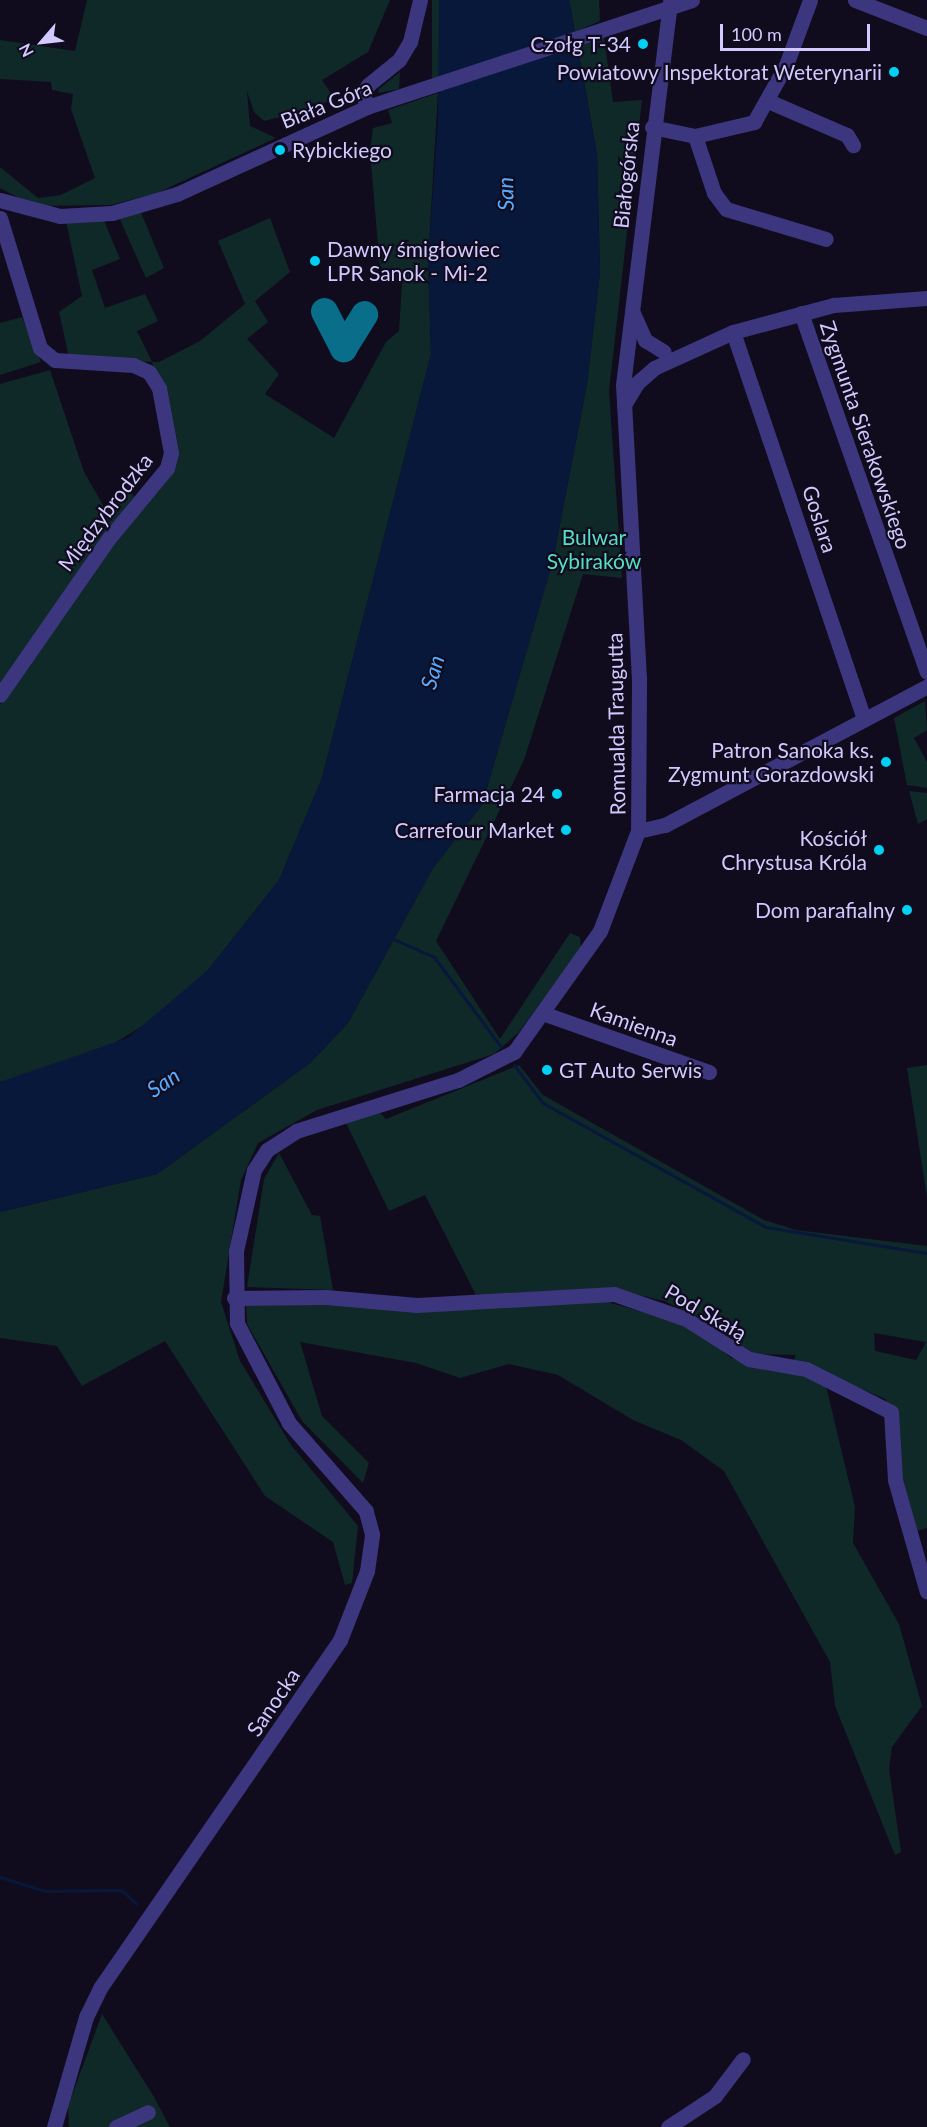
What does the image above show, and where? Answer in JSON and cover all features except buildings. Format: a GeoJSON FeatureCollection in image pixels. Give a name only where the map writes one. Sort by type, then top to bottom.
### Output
{"type":"FeatureCollection","features":[{"type":"Feature","properties":{"kind":"street"},"geometry":{"type":"LineString","coordinates":[[367,107],[363,94],[368,85],[399,60],[411,42],[420,0]]}},
{"type":"Feature","properties":{"kind":"street","name":"Biała Góra"},"geometry":{"type":"LineString","coordinates":[[0,200],[60,216],[112,213],[177,194],[367,107],[604,29],[669,4],[692,0]]}},
{"type":"Feature","properties":{"kind":"street"},"geometry":{"type":"LineString","coordinates":[[652,127],[695,136],[747,128],[768,101],[810,0]]}},
{"type":"Feature","properties":{"kind":"street"},"geometry":{"type":"LineString","coordinates":[[855,0],[927,28]]}},
{"type":"Feature","properties":{"kind":"street","name":"Białogórska"},"geometry":{"type":"LineString","coordinates":[[625,358],[669,4]]}},
{"type":"Feature","properties":{"kind":"street"},"geometry":{"type":"LineString","coordinates":[[768,101],[847,135],[853,145]]}},
{"type":"Feature","properties":{"kind":"street"},"geometry":{"type":"LineString","coordinates":[[695,136],[714,193],[726,209],[826,239]]}},
{"type":"Feature","properties":{"kind":"street","name":"Międzybrodzka"},"geometry":{"type":"LineString","coordinates":[[0,218],[40,348],[55,360],[133,365],[149,372],[159,388],[171,453],[166,468],[109,538],[0,695]]}},
{"type":"Feature","properties":{"kind":"street"},"geometry":{"type":"LineString","coordinates":[[623,407],[637,383],[671,353],[733,332],[801,313],[927,298]]}},
{"type":"Feature","properties":{"kind":"street"},"geometry":{"type":"LineString","coordinates":[[632,304],[639,333],[671,353]]}},
{"type":"Feature","properties":{"kind":"street","name":"Zygmunta Sierakowskiego"},"geometry":{"type":"LineString","coordinates":[[801,313],[927,683]]}},
{"type":"Feature","properties":{"kind":"street","name":"Goslara"},"geometry":{"type":"LineString","coordinates":[[733,332],[864,719]]}},
{"type":"Feature","properties":{"kind":"street"},"geometry":{"type":"LineString","coordinates":[[654,368],[640,370],[625,358],[641,349],[671,353]]}},
{"type":"Feature","properties":{"kind":"street","name":"Romualda Traugutta"},"geometry":{"type":"LineString","coordinates":[[234,1298],[244,1210],[254,1170],[267,1150],[332,1116],[482,1071],[514,1052],[546,1014],[600,931],[638,831],[639,679],[623,407],[625,358]]}},
{"type":"Feature","properties":{"kind":"street"},"geometry":{"type":"LineString","coordinates":[[638,831],[664,825],[927,683]]}},
{"type":"Feature","properties":{"kind":"street","name":"Kamienna"},"geometry":{"type":"LineString","coordinates":[[546,1014],[709,1072]]}},
{"type":"Feature","properties":{"kind":"street","name":"Pod Skałą"},"geometry":{"type":"LineString","coordinates":[[234,1298],[326,1297],[417,1305],[614,1294],[686,1319],[749,1359],[806,1369],[891,1412],[896,1480],[927,1592]]}},
{"type":"Feature","properties":{"kind":"street","name":"Sanocka"},"geometry":{"type":"LineString","coordinates":[[54,2127],[86,2017],[100,1988],[340,1640],[368,1571],[372,1534],[366,1511],[289,1423],[245,1344],[234,1298]]}},
{"type":"Feature","properties":{"kind":"street"},"geometry":{"type":"LineString","coordinates":[[668,2127],[715,2096],[743,2059]]}},
{"type":"Feature","properties":{"kind":"street"},"geometry":{"type":"LineString","coordinates":[[116,2127],[148,2112]]}},
{"type":"Feature","properties":{"kind":"green space"},"geometry":{"type":"Polygon","coordinates":[[[87,0],[390,0],[368,52],[322,80],[334,98],[315,108],[264,121],[254,112],[247,91],[250,126],[276,138],[157,193],[111,205],[34,206],[0,188],[0,167],[38,198],[61,195],[95,178],[71,109],[73,94],[52,90],[51,82],[0,79],[0,40],[75,51],[87,0]]]}},
{"type":"Feature","properties":{"kind":"green space"},"geometry":{"type":"Polygon","coordinates":[[[432,0],[439,0],[439,79],[432,79],[432,0]]]}},
{"type":"Feature","properties":{"kind":"green space"},"geometry":{"type":"Polygon","coordinates":[[[569,0],[599,0],[600,21],[575,32],[569,0]]]}},
{"type":"Feature","properties":{"kind":"green space","name":"Bulwar Sybiraków"},"geometry":{"type":"Polygon","coordinates":[[[604,37],[613,102],[642,100],[609,391],[622,578],[583,574],[524,760],[436,941],[500,1039],[570,933],[580,937],[581,948],[519,1032],[494,1054],[317,1110],[258,1143],[241,1180],[221,1302],[240,1361],[291,1445],[358,1526],[352,1583],[345,1585],[333,1542],[265,1496],[165,1341],[82,1386],[57,1346],[0,1338],[0,1212],[157,1174],[310,1063],[348,1023],[433,868],[482,805],[553,560],[587,384],[600,272],[597,154],[577,43],[604,37]]]}},
{"type":"Feature","properties":{"kind":"green space"},"geometry":{"type":"Polygon","coordinates":[[[400,72],[399,89],[378,93],[379,89],[400,72]]]}},
{"type":"Feature","properties":{"kind":"green space"},"geometry":{"type":"Polygon","coordinates":[[[438,93],[428,261],[431,354],[322,778],[279,880],[208,970],[154,1019],[100,1052],[0,1082],[0,705],[80,586],[171,470],[173,431],[152,362],[159,362],[200,341],[245,304],[218,241],[270,218],[290,272],[255,301],[268,322],[247,339],[279,374],[265,394],[334,438],[386,342],[399,331],[402,283],[380,269],[370,151],[373,128],[392,123],[388,110],[438,93]]]}},
{"type":"Feature","properties":{"kind":"green space"},"geometry":{"type":"Polygon","coordinates":[[[140,210],[164,268],[146,278],[118,215],[140,210]]]}},
{"type":"Feature","properties":{"kind":"green space"},"geometry":{"type":"Polygon","coordinates":[[[103,218],[120,259],[92,270],[105,308],[145,294],[158,321],[137,331],[152,362],[69,357],[59,312],[82,296],[66,221],[103,218]]]}},
{"type":"Feature","properties":{"kind":"green space"},"geometry":{"type":"Polygon","coordinates":[[[22,317],[41,362],[0,375],[0,323],[22,317]]]}},
{"type":"Feature","properties":{"kind":"green space"},"geometry":{"type":"Polygon","coordinates":[[[50,370],[84,472],[106,510],[127,489],[134,496],[0,685],[0,384],[50,370]]]}},
{"type":"Feature","properties":{"kind":"green space"},"geometry":{"type":"Polygon","coordinates":[[[925,701],[927,730],[914,738],[927,762],[927,788],[907,785],[894,718],[925,701]]]}},
{"type":"Feature","properties":{"kind":"green space"},"geometry":{"type":"Polygon","coordinates":[[[909,791],[927,793],[927,819],[918,824],[909,791]]]}},
{"type":"Feature","properties":{"kind":"green space"},"geometry":{"type":"Polygon","coordinates":[[[519,1065],[543,1095],[764,1220],[796,1230],[927,1246],[927,1528],[916,1531],[902,1487],[898,1418],[885,1399],[794,1360],[796,1355],[755,1354],[703,1319],[664,1301],[611,1288],[476,1295],[425,1195],[389,1211],[345,1121],[377,1110],[386,1119],[519,1065]],[[874,1333],[875,1351],[916,1360],[926,1342],[874,1333]]]}},
{"type":"Feature","properties":{"kind":"green space"},"geometry":{"type":"Polygon","coordinates":[[[927,1065],[927,1198],[907,1068],[927,1065]]]}},
{"type":"Feature","properties":{"kind":"green space"},"geometry":{"type":"Polygon","coordinates":[[[279,1153],[312,1215],[320,1216],[333,1290],[247,1287],[264,1179],[279,1153]]]}},
{"type":"Feature","properties":{"kind":"green space"},"geometry":{"type":"Polygon","coordinates":[[[592,1298],[688,1324],[731,1358],[783,1366],[826,1386],[855,1507],[853,1543],[899,1624],[922,1706],[892,1747],[889,1769],[901,1852],[895,1855],[835,1706],[830,1662],[724,1471],[681,1440],[633,1420],[558,1375],[509,1364],[460,1378],[416,1363],[300,1342],[322,1416],[369,1463],[363,1483],[302,1421],[247,1324],[246,1304],[592,1298]]]}},
{"type":"Feature","properties":{"kind":"green space"},"geometry":{"type":"Polygon","coordinates":[[[102,2014],[170,2127],[69,2127],[68,2106],[102,2014]]]}},
{"type":"Feature","properties":{"kind":"water","name":"San"},"geometry":{"type":"Polygon","coordinates":[[[439,0],[569,0],[597,154],[600,272],[587,384],[553,560],[482,805],[433,868],[348,1023],[310,1063],[157,1174],[0,1212],[0,1082],[128,1038],[208,970],[279,880],[322,778],[431,354],[428,261],[438,120],[439,0]]]}},
{"type":"Feature","properties":{"kind":"waterway"},"geometry":{"type":"LineString","coordinates":[[391,938],[434,957],[501,1047]]}},
{"type":"Feature","properties":{"kind":"waterway"},"geometry":{"type":"LineString","coordinates":[[514,1065],[543,1103],[766,1227],[927,1253]]}},
{"type":"Feature","properties":{"kind":"waterway"},"geometry":{"type":"LineString","coordinates":[[0,1877],[45,1891],[121,1890],[137,1904]]}},
{"type":"Feature","properties":{"kind":"taxiway"},"geometry":{"type":"LineString","coordinates":[[324,311],[343,348],[364,314]]}},
{"type":"Feature","properties":{"kind":"place","name":"Czołg T-34"},"geometry":{"type":"Point","coordinates":[643,44]}},
{"type":"Feature","properties":{"kind":"place","name":"Powiatowy Inspektorat Weterynarii"},"geometry":{"type":"Point","coordinates":[894,72]}},
{"type":"Feature","properties":{"kind":"place","name":"Rybickiego"},"geometry":{"type":"Point","coordinates":[280,150]}},
{"type":"Feature","properties":{"kind":"place","name":"Dawny śmigłowiec LPR Sanok - Mi-2"},"geometry":{"type":"Point","coordinates":[315,261]}},
{"type":"Feature","properties":{"kind":"place","name":"Patron Sanoka ks. Zygmunt Gorazdowski"},"geometry":{"type":"Point","coordinates":[886,762]}},
{"type":"Feature","properties":{"kind":"place","name":"Farmacja 24"},"geometry":{"type":"Point","coordinates":[557,794]}},
{"type":"Feature","properties":{"kind":"place","name":"Carrefour Market"},"geometry":{"type":"Point","coordinates":[566,830]}},
{"type":"Feature","properties":{"kind":"place","name":"Kościół Chrystusa Króla"},"geometry":{"type":"Point","coordinates":[879,850]}},
{"type":"Feature","properties":{"kind":"place","name":"Dom parafialny"},"geometry":{"type":"Point","coordinates":[907,910]}},
{"type":"Feature","properties":{"kind":"place","name":"GT Auto Serwis"},"geometry":{"type":"Point","coordinates":[547,1070]}}]}
